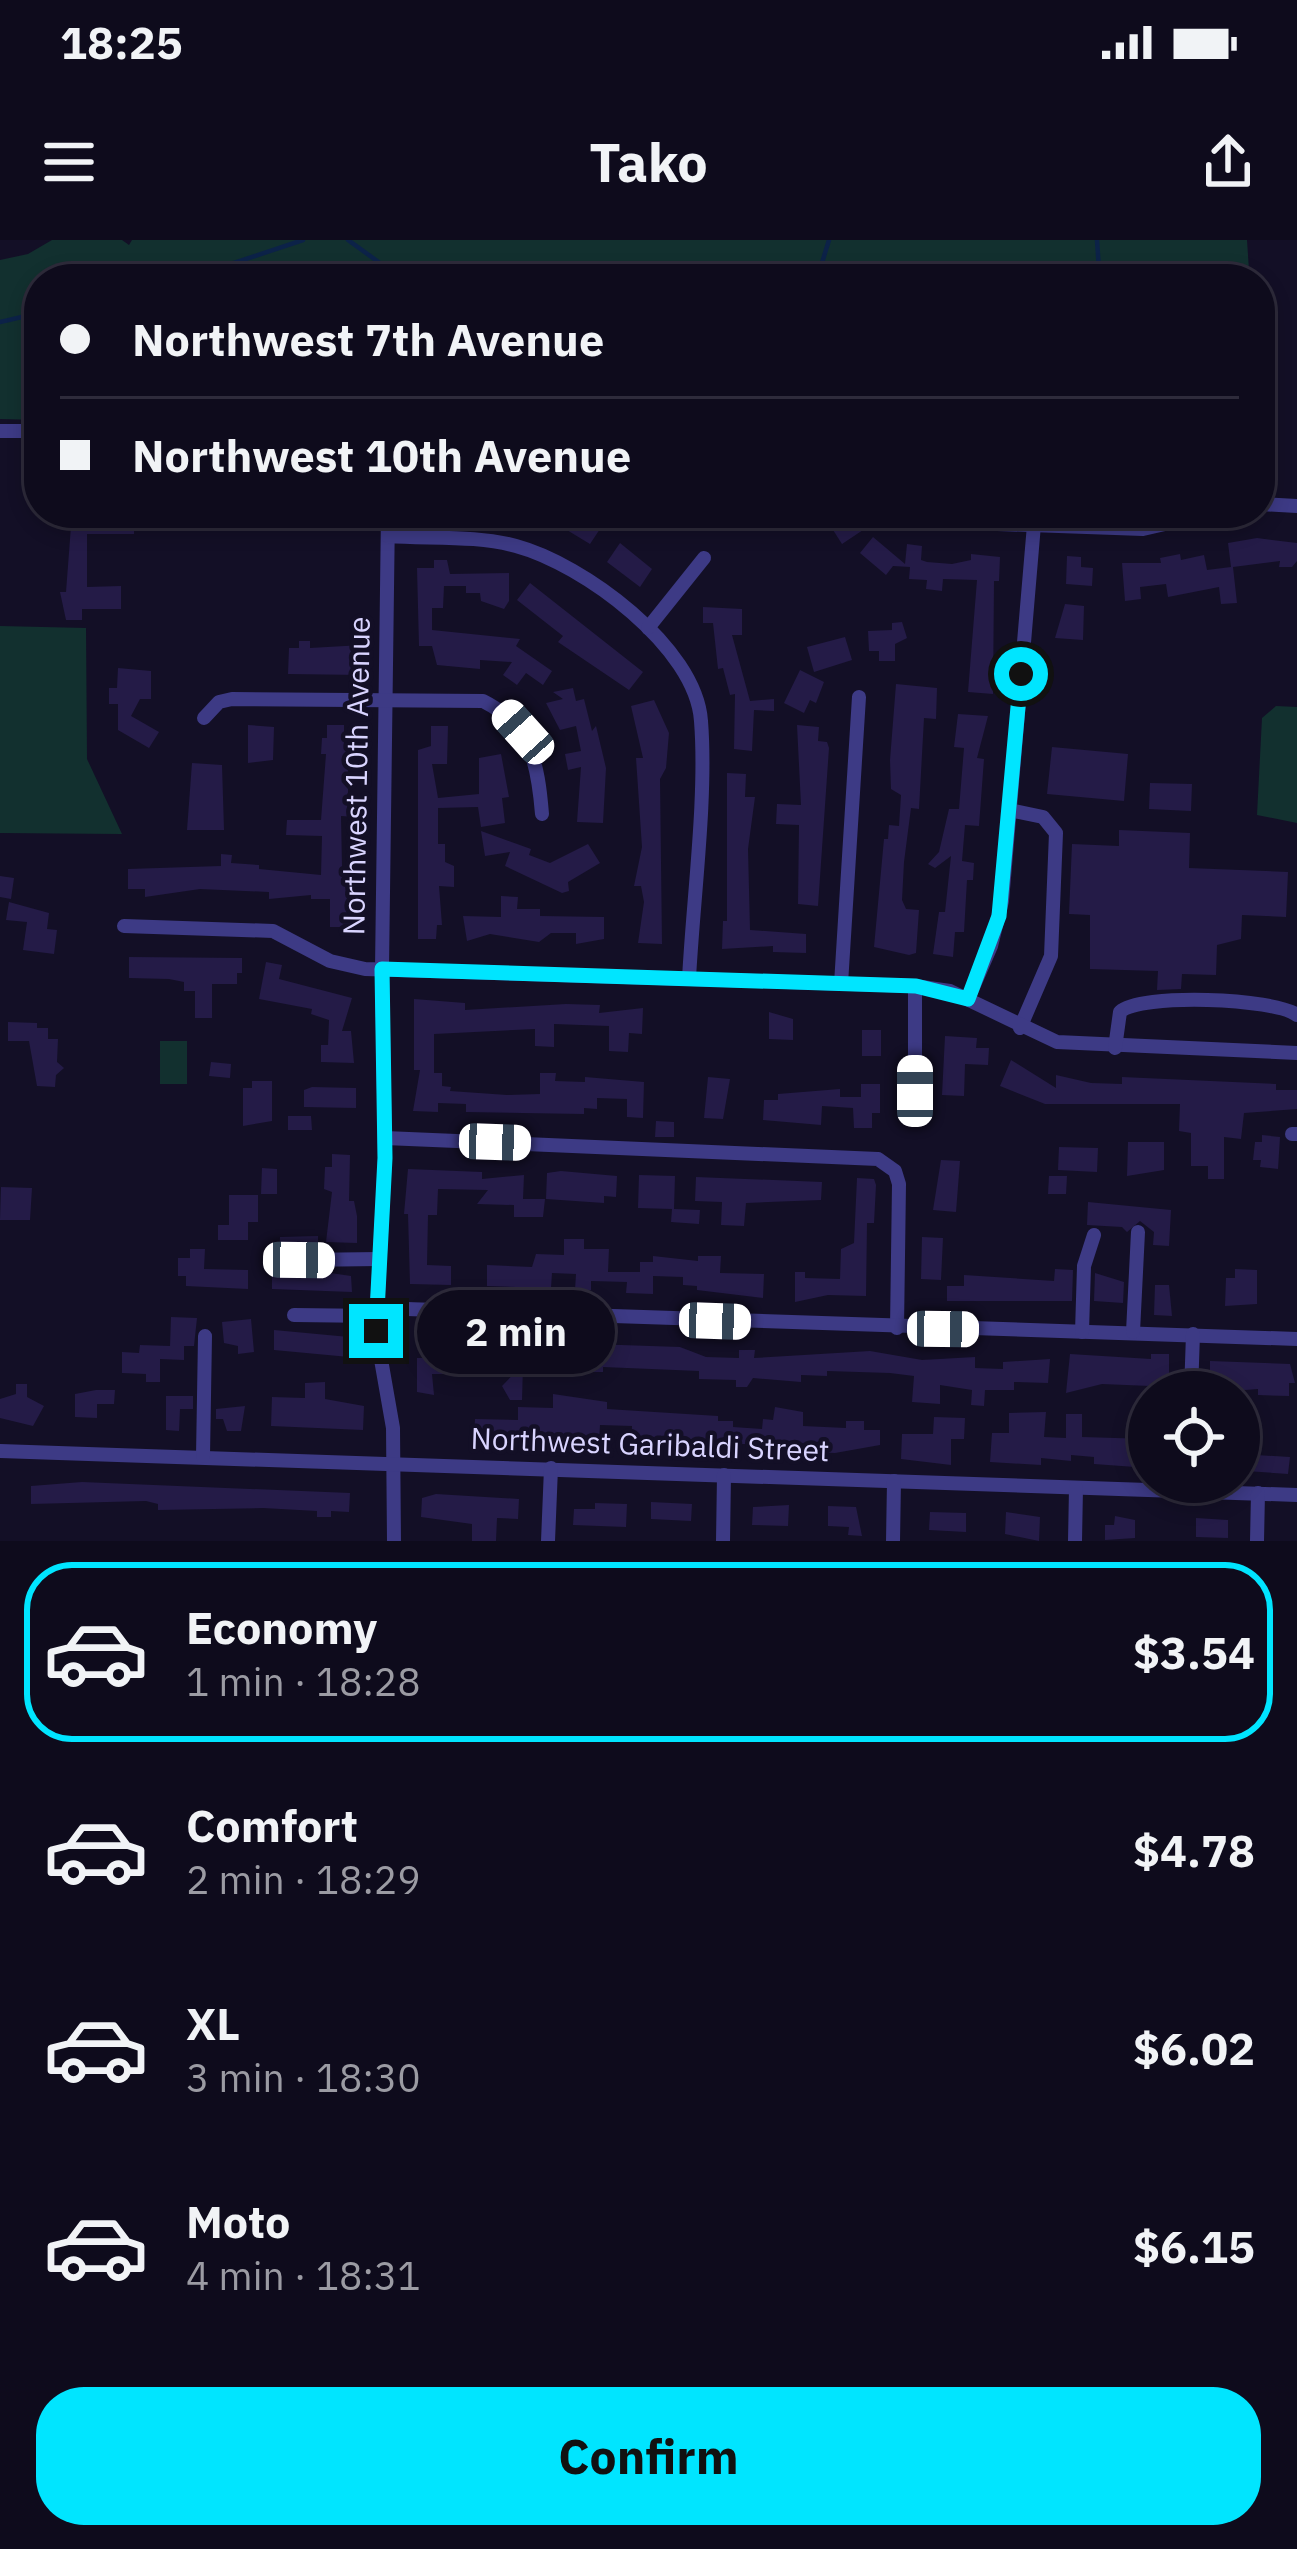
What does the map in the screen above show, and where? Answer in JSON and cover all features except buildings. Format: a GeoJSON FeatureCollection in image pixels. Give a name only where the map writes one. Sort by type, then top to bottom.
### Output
{"type":"FeatureCollection","features":[{"type":"Feature","properties":{"kind":"street","name":"Northwest 10th Avenue"},"geometry":{"type":"LineString","coordinates":[[388,528],[382,969],[385,1138],[376,1350],[392,1414],[394,1541]]}},
{"type":"Feature","properties":{"kind":"street"},"geometry":{"type":"LineString","coordinates":[[968,999],[999,916],[1034,528]]}},
{"type":"Feature","properties":{"kind":"street"},"geometry":{"type":"LineString","coordinates":[[388,536],[510,544],[560,560],[648,628],[683,669],[701,720],[689,979]]}},
{"type":"Feature","properties":{"kind":"street"},"geometry":{"type":"LineString","coordinates":[[648,628],[704,558]]}},
{"type":"Feature","properties":{"kind":"street"},"geometry":{"type":"LineString","coordinates":[[204,718],[219,702],[232,699],[465,698],[506,712],[534,754],[542,814]]}},
{"type":"Feature","properties":{"kind":"street"},"geometry":{"type":"LineString","coordinates":[[841,984],[859,698]]}},
{"type":"Feature","properties":{"kind":"street"},"geometry":{"type":"LineString","coordinates":[[1009,810],[1043,817],[1056,840],[1051,956],[1019,1028]]}},
{"type":"Feature","properties":{"kind":"street"},"geometry":{"type":"LineString","coordinates":[[124,926],[273,931],[340,965],[382,969],[916,986],[968,999],[1019,1028],[1057,1042],[1297,1053]]}},
{"type":"Feature","properties":{"kind":"street"},"geometry":{"type":"LineString","coordinates":[[915,1091],[916,986]]}},
{"type":"Feature","properties":{"kind":"street"},"geometry":{"type":"LineString","coordinates":[[1115,1048],[1120,1012],[1138,1001],[1267,1004],[1297,1015]]}},
{"type":"Feature","properties":{"kind":"street"},"geometry":{"type":"LineString","coordinates":[[385,1138],[822,1154],[890,1166],[899,1184],[897,1328]]}},
{"type":"Feature","properties":{"kind":"street"},"geometry":{"type":"LineString","coordinates":[[1133,1332],[1138,1232]]}},
{"type":"Feature","properties":{"kind":"street"},"geometry":{"type":"LineString","coordinates":[[1082,1331],[1084,1266],[1094,1235]]}},
{"type":"Feature","properties":{"kind":"street"},"geometry":{"type":"LineString","coordinates":[[299,1260],[380,1259]]}},
{"type":"Feature","properties":{"kind":"street"},"geometry":{"type":"LineString","coordinates":[[294,1315],[377,1312],[1297,1339]]}},
{"type":"Feature","properties":{"kind":"street"},"geometry":{"type":"LineString","coordinates":[[1192,1371],[1193,1334]]}},
{"type":"Feature","properties":{"kind":"street"},"geometry":{"type":"LineString","coordinates":[[203,1456],[205,1336]]}},
{"type":"Feature","properties":{"kind":"street","name":"Northwest Garibaldi Street"},"geometry":{"type":"LineString","coordinates":[[0,1451],[1128,1487]]}},
{"type":"Feature","properties":{"kind":"street"},"geometry":{"type":"LineString","coordinates":[[548,1541],[550,1468]]}},
{"type":"Feature","properties":{"kind":"street"},"geometry":{"type":"LineString","coordinates":[[723,1541],[724,1474]]}},
{"type":"Feature","properties":{"kind":"street"},"geometry":{"type":"LineString","coordinates":[[893,1541],[894,1480]]}},
{"type":"Feature","properties":{"kind":"street"},"geometry":{"type":"LineString","coordinates":[[1076,1488],[1076,1541]]}},
{"type":"Feature","properties":{"kind":"street","name":"Northwest Garibaldi Street"},"geometry":{"type":"LineString","coordinates":[[1260,1493],[1297,1495]]}},
{"type":"Feature","properties":{"kind":"street"},"geometry":{"type":"LineString","coordinates":[[1257,1541],[1258,1503]]}},
{"type":"Feature","properties":{"kind":"green space"},"geometry":{"type":"Polygon","coordinates":[[[52,240],[122,240],[129,245],[132,240],[1247,240],[1249,264],[24,264],[24,420],[0,419],[0,260],[28,254],[52,240]]]}},
{"type":"Feature","properties":{"kind":"green space"},"geometry":{"type":"Polygon","coordinates":[[[0,626],[86,628],[87,759],[122,834],[0,833],[0,626]]]}},
{"type":"Feature","properties":{"kind":"green space"},"geometry":{"type":"Polygon","coordinates":[[[1276,706],[1297,707],[1297,823],[1257,815],[1262,718],[1276,706]]]}},
{"type":"Feature","properties":{"kind":"green space"},"geometry":{"type":"Polygon","coordinates":[[[160,1041],[187,1041],[187,1084],[160,1084],[160,1041]]]}},
{"type":"Feature","properties":{"kind":"waterway"},"geometry":{"type":"LineString","coordinates":[[231,264],[303,240]]}},
{"type":"Feature","properties":{"kind":"waterway"},"geometry":{"type":"LineString","coordinates":[[348,240],[381,264]]}},
{"type":"Feature","properties":{"kind":"waterway"},"geometry":{"type":"LineString","coordinates":[[822,264],[829,240]]}},
{"type":"Feature","properties":{"kind":"waterway"},"geometry":{"type":"LineString","coordinates":[[1097,240],[1099,264]]}},
{"type":"Feature","properties":{"kind":"waterway"},"geometry":{"type":"LineString","coordinates":[[0,322],[24,316]]}},
{"type":"Feature","properties":{"kind":"route"},"geometry":{"type":"LineString","coordinates":[[376,1331],[385,1158],[382,969],[916,986],[968,999],[999,916],[1021,674]]}}]}
